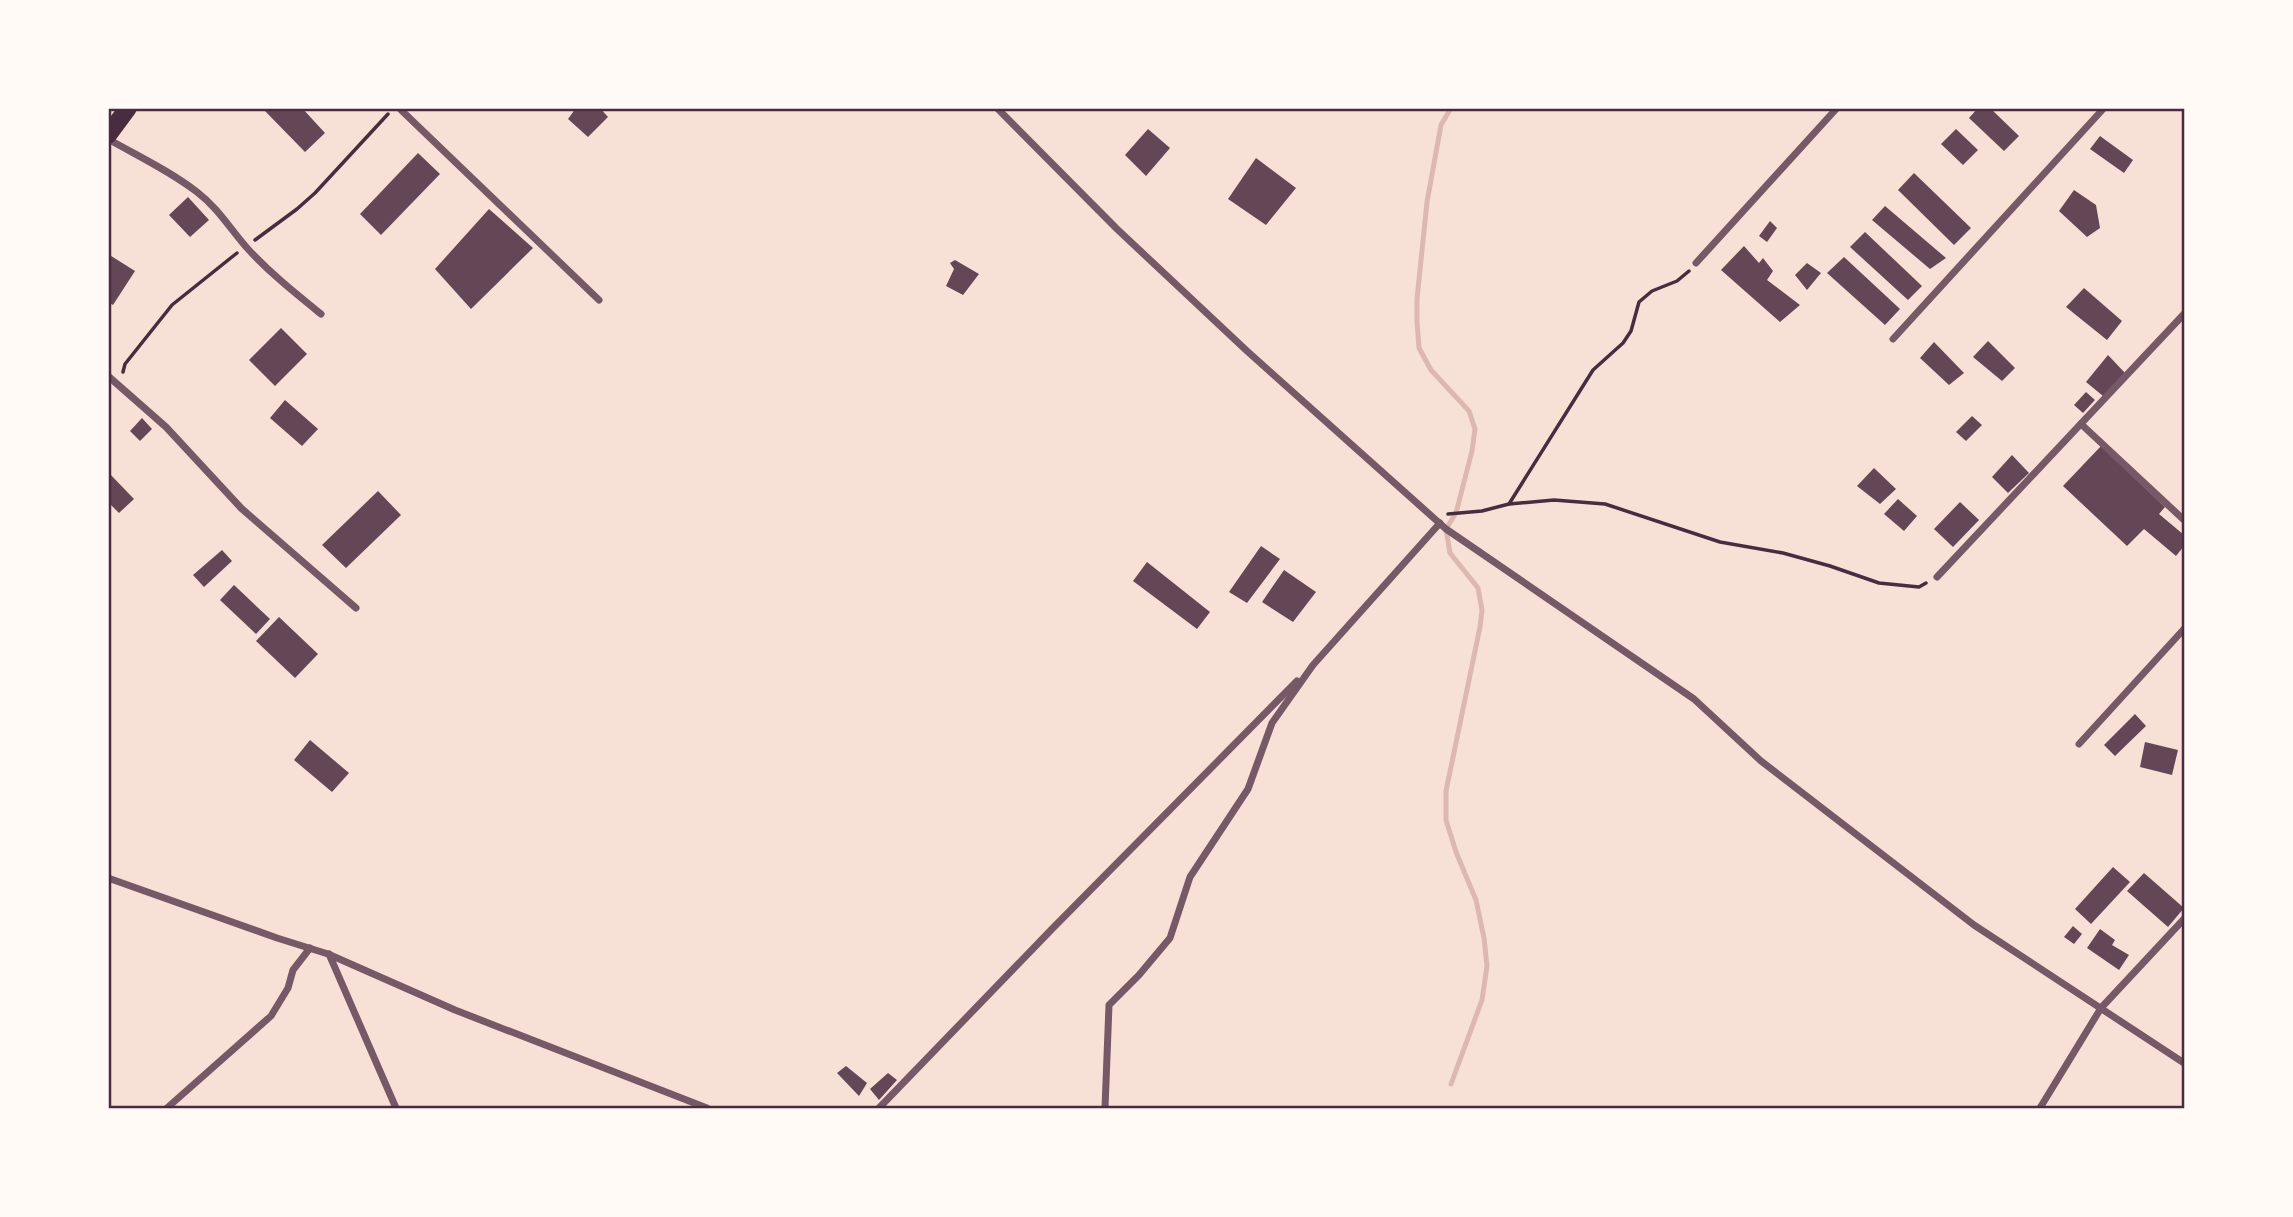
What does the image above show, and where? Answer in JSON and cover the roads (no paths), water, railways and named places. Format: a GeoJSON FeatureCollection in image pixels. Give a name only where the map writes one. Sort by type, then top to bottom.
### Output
{"type":"FeatureCollection","features":[{"type":"Feature","properties":{"kind":"main road"},"geometry":{"type":"LineString","coordinates":[[108,137],[128,108]]}},
{"type":"Feature","properties":{"kind":"street"},"geometry":{"type":"LineString","coordinates":[[399,108],[599,300]]}},
{"type":"Feature","properties":{"kind":"street"},"geometry":{"type":"LineString","coordinates":[[997,108],[1117,229],[1237,342],[1436,520],[1694,699],[1761,761],[1974,925],[2185,1063]]}},
{"type":"Feature","properties":{"kind":"street"},"geometry":{"type":"LineString","coordinates":[[1696,263],[1837,108]]}},
{"type":"Feature","properties":{"kind":"street"},"geometry":{"type":"LineString","coordinates":[[1893,338],[2104,108]]}},
{"type":"Feature","properties":{"kind":"street"},"geometry":{"type":"LineString","coordinates":[[108,137],[198,192],[271,272],[321,314]]}},
{"type":"Feature","properties":{"kind":"street"},"geometry":{"type":"LineString","coordinates":[[1937,578],[2185,314]]}},
{"type":"Feature","properties":{"kind":"street"},"geometry":{"type":"LineString","coordinates":[[108,376],[166,427],[241,508],[356,608]]}},
{"type":"Feature","properties":{"kind":"street"},"geometry":{"type":"LineString","coordinates":[[2081,424],[2185,520]]}},
{"type":"Feature","properties":{"kind":"street"},"geometry":{"type":"LineString","coordinates":[[879,1108],[1312,665],[1436,520]]}},
{"type":"Feature","properties":{"kind":"street"},"geometry":{"type":"LineString","coordinates":[[2079,744],[2185,629]]}},
{"type":"Feature","properties":{"kind":"street"},"geometry":{"type":"LineString","coordinates":[[1105,1108],[1109,1005],[1170,938],[1190,877],[1248,789],[1272,723],[1312,665]]}},
{"type":"Feature","properties":{"kind":"street"},"geometry":{"type":"LineString","coordinates":[[108,878],[328,954],[455,1010],[707,1108]]}},
{"type":"Feature","properties":{"kind":"street"},"geometry":{"type":"LineString","coordinates":[[2040,1108],[2101,1008],[2185,919]]}},
{"type":"Feature","properties":{"kind":"street"},"geometry":{"type":"LineString","coordinates":[[167,1108],[271,1016],[288,988],[293,970],[310,948]]}},
{"type":"Feature","properties":{"kind":"street"},"geometry":{"type":"LineString","coordinates":[[328,954],[396,1108]]}},
{"type":"Feature","properties":{"kind":"waterway"},"geometry":{"type":"LineString","coordinates":[[1451,108],[1441,125],[1427,202],[1417,322],[1419,348],[1431,370],[1469,411],[1475,429],[1456,513],[1446,529],[1450,553],[1478,588],[1482,610],[1446,791],[1446,820],[1476,900],[1487,966],[1482,1000],[1451,1084]]}}]}
